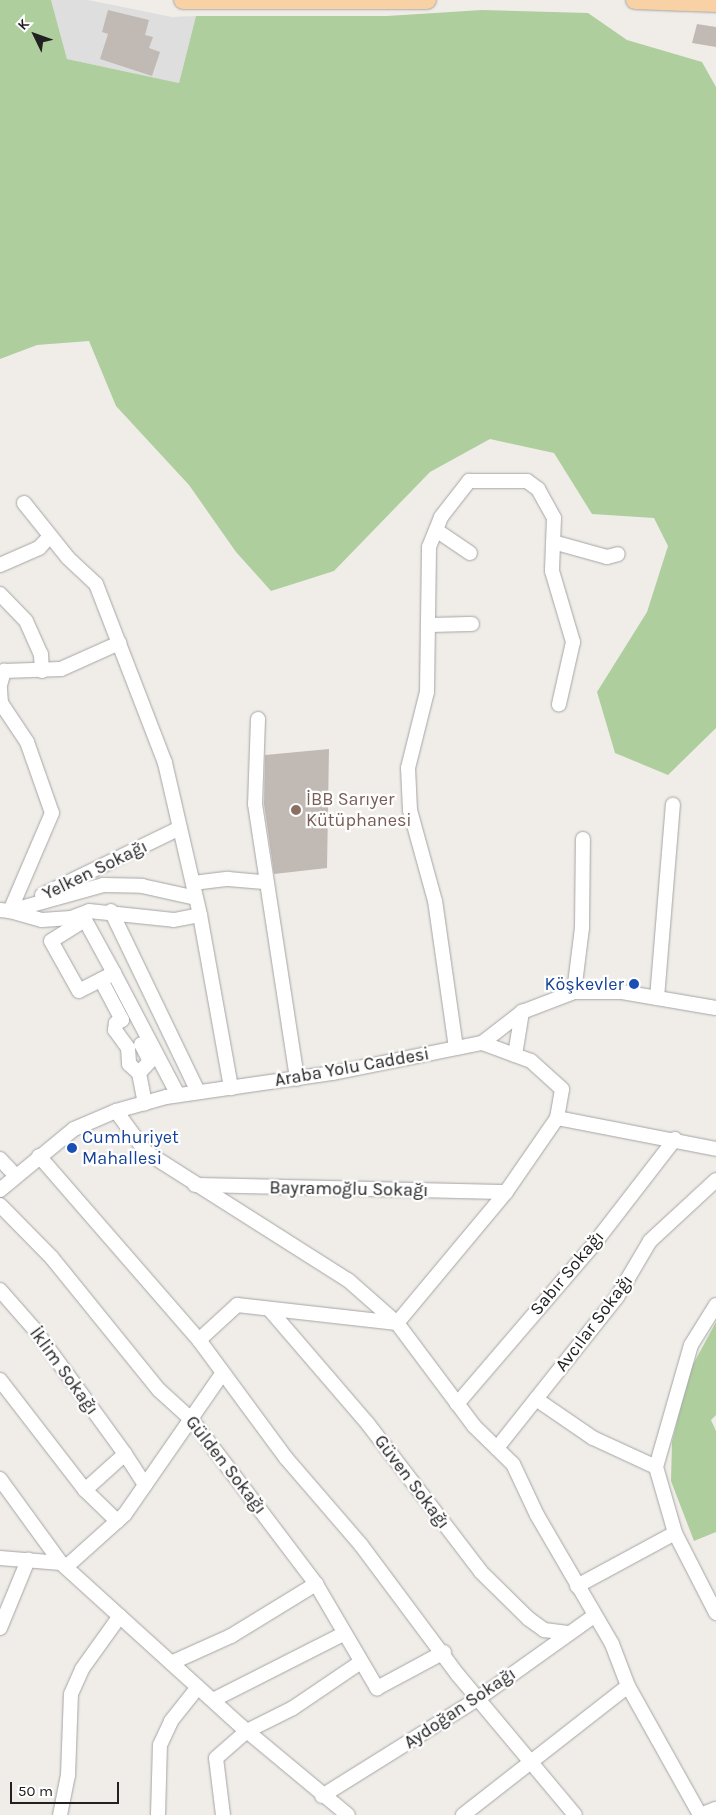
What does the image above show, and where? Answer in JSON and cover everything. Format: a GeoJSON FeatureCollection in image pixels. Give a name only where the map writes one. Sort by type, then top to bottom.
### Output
{"type":"FeatureCollection","features":[{"type":"Feature","properties":{"kind":"main road"},"geometry":{"type":"LineString","coordinates":[[182,0],[427,0]]}},
{"type":"Feature","properties":{"kind":"main road"},"geometry":{"type":"LineString","coordinates":[[635,0],[716,3]]}},
{"type":"Feature","properties":{"kind":"street"},"geometry":{"type":"LineString","coordinates":[[456,1048],[435,900],[410,810],[408,768],[427,692],[429,547],[441,517],[469,481],[527,481],[538,489],[554,518],[552,571],[573,642],[559,704]]}},
{"type":"Feature","properties":{"kind":"street"},"geometry":{"type":"LineString","coordinates":[[24,503],[50,536],[96,584],[165,763],[200,915],[231,1088]]}},
{"type":"Feature","properties":{"kind":"street"},"geometry":{"type":"LineString","coordinates":[[436,530],[470,553]]}},
{"type":"Feature","properties":{"kind":"street"},"geometry":{"type":"LineString","coordinates":[[0,565],[39,548],[50,536]]}},
{"type":"Feature","properties":{"kind":"street"},"geometry":{"type":"LineString","coordinates":[[554,542],[607,557],[618,554]]}},
{"type":"Feature","properties":{"kind":"street"},"geometry":{"type":"LineString","coordinates":[[0,594],[26,621],[41,654],[42,671]]}},
{"type":"Feature","properties":{"kind":"street"},"geometry":{"type":"LineString","coordinates":[[428,625],[472,624]]}},
{"type":"Feature","properties":{"kind":"street"},"geometry":{"type":"LineString","coordinates":[[1,673],[61,669],[119,643]]}},
{"type":"Feature","properties":{"kind":"street"},"geometry":{"type":"LineString","coordinates":[[0,689],[2,703],[26,742],[52,813],[5,910]]}},
{"type":"Feature","properties":{"kind":"street"},"geometry":{"type":"LineString","coordinates":[[258,719],[255,804],[264,882],[297,1079]]}},
{"type":"Feature","properties":{"kind":"street"},"geometry":{"type":"LineString","coordinates":[[657,998],[674,806]]}},
{"type":"Feature","properties":{"kind":"street","name":"Yelken Sokağı"},"geometry":{"type":"LineString","coordinates":[[5,910],[180,828]]}},
{"type":"Feature","properties":{"kind":"street"},"geometry":{"type":"LineString","coordinates":[[574,992],[582,928],[583,839]]}},
{"type":"Feature","properties":{"kind":"street"},"geometry":{"type":"LineString","coordinates":[[193,883],[228,879],[264,882]]}},
{"type":"Feature","properties":{"kind":"street"},"geometry":{"type":"LineString","coordinates":[[5,910],[103,885],[142,886],[196,898]]}},
{"type":"Feature","properties":{"kind":"street"},"geometry":{"type":"LineString","coordinates":[[5,910],[42,920],[71,918],[90,911],[111,911],[174,920],[200,915]]}},
{"type":"Feature","properties":{"kind":"street"},"geometry":{"type":"LineString","coordinates":[[111,911],[198,1092]]}},
{"type":"Feature","properties":{"kind":"street"},"geometry":{"type":"LineString","coordinates":[[114,973],[79,991],[51,941],[85,920],[114,973],[178,1095]]}},
{"type":"Feature","properties":{"kind":"street"},"geometry":{"type":"LineString","coordinates":[[101,980],[122,1020],[116,1023],[115,1030],[134,1044],[150,1061],[139,1073]]}},
{"type":"Feature","properties":{"kind":"street","name":"Araba Yolu Caddesi"},"geometry":{"type":"LineString","coordinates":[[0,1190],[74,1129],[116,1111],[178,1095],[297,1079],[482,1043],[522,1012],[574,992],[622,992],[716,1008]]}},
{"type":"Feature","properties":{"kind":"street"},"geometry":{"type":"LineString","coordinates":[[515,1055],[522,1012]]}},
{"type":"Feature","properties":{"kind":"street"},"geometry":{"type":"LineString","coordinates":[[397,1323],[506,1192],[557,1118],[562,1088],[531,1061],[482,1043]]}},
{"type":"Feature","properties":{"kind":"street"},"geometry":{"type":"LineString","coordinates":[[134,1044],[126,1056],[139,1073],[145,1103]]}},
{"type":"Feature","properties":{"kind":"street"},"geometry":{"type":"LineString","coordinates":[[116,1111],[146,1152],[192,1185],[348,1280],[397,1323],[457,1404],[513,1464],[577,1586],[612,1644],[628,1686],[700,1815],[716,1809]]}},
{"type":"Feature","properties":{"kind":"street"},"geometry":{"type":"LineString","coordinates":[[557,1118],[675,1139],[716,1149]]}},
{"type":"Feature","properties":{"kind":"street","name":"Sabır Sokağı"},"geometry":{"type":"LineString","coordinates":[[457,1404],[590,1249],[675,1139]]}},
{"type":"Feature","properties":{"kind":"street"},"geometry":{"type":"LineString","coordinates":[[39,1156],[199,1340],[222,1374],[574,1815]]}},
{"type":"Feature","properties":{"kind":"street"},"geometry":{"type":"LineString","coordinates":[[0,1159],[16,1176]]}},
{"type":"Feature","properties":{"kind":"street","name":"Avcılar Sokağı"},"geometry":{"type":"LineString","coordinates":[[497,1448],[617,1297],[650,1242],[716,1180]]}},
{"type":"Feature","properties":{"kind":"street","name":"Bayramoğlu Sokağı"},"geometry":{"type":"LineString","coordinates":[[192,1185],[506,1192]]}},
{"type":"Feature","properties":{"kind":"street","name":"Gülden Sokağı"},"geometry":{"type":"LineString","coordinates":[[0,1205],[52,1258],[159,1390],[192,1420],[316,1584],[343,1634],[377,1688],[444,1652]]}},
{"type":"Feature","properties":{"kind":"street","name":"İklim Sokağı"},"geometry":{"type":"LineString","coordinates":[[0,1290],[35,1330],[125,1454],[145,1485]]}},
{"type":"Feature","properties":{"kind":"street"},"geometry":{"type":"LineString","coordinates":[[199,1340],[237,1305],[397,1323]]}},
{"type":"Feature","properties":{"kind":"street"},"geometry":{"type":"LineString","coordinates":[[716,1305],[691,1345],[656,1467],[675,1533],[716,1613]]}},
{"type":"Feature","properties":{"kind":"street","name":"Güven Sokağı"},"geometry":{"type":"LineString","coordinates":[[270,1310],[368,1424],[481,1572],[529,1619],[544,1630],[568,1633]]}},
{"type":"Feature","properties":{"kind":"street"},"geometry":{"type":"LineString","coordinates":[[0,1558],[63,1565],[117,1522],[192,1420],[222,1374]]}},
{"type":"Feature","properties":{"kind":"street"},"geometry":{"type":"LineString","coordinates":[[0,1380],[85,1490],[117,1522]]}},
{"type":"Feature","properties":{"kind":"street"},"geometry":{"type":"LineString","coordinates":[[536,1399],[592,1438],[656,1467]]}},
{"type":"Feature","properties":{"kind":"street"},"geometry":{"type":"LineString","coordinates":[[85,1490],[125,1454]]}},
{"type":"Feature","properties":{"kind":"street"},"geometry":{"type":"LineString","coordinates":[[0,1480],[63,1565],[247,1731],[322,1796],[348,1815]]}},
{"type":"Feature","properties":{"kind":"street"},"geometry":{"type":"LineString","coordinates":[[577,1586],[675,1533]]}},
{"type":"Feature","properties":{"kind":"street"},"geometry":{"type":"LineString","coordinates":[[0,1628],[28,1560]]}},
{"type":"Feature","properties":{"kind":"street"},"geometry":{"type":"LineString","coordinates":[[171,1663],[231,1636],[316,1584]]}},
{"type":"Feature","properties":{"kind":"street"},"geometry":{"type":"LineString","coordinates":[[60,1815],[68,1775],[71,1694],[82,1670],[120,1616]]}},
{"type":"Feature","properties":{"kind":"street","name":"Aydoğan Sokağı"},"geometry":{"type":"LineString","coordinates":[[322,1796],[479,1698],[594,1616]]}},
{"type":"Feature","properties":{"kind":"street"},"geometry":{"type":"LineString","coordinates":[[212,1700],[343,1634]]}},
{"type":"Feature","properties":{"kind":"street"},"geometry":{"type":"LineString","coordinates":[[223,1815],[216,1758],[247,1731],[293,1708],[361,1662]]}},
{"type":"Feature","properties":{"kind":"street"},"geometry":{"type":"LineString","coordinates":[[463,1815],[628,1686]]}},
{"type":"Feature","properties":{"kind":"street"},"geometry":{"type":"LineString","coordinates":[[158,1815],[160,1745],[171,1721],[198,1687]]}},
{"type":"Feature","properties":{"kind":"shaded area"},"geometry":{"type":"Polygon","coordinates":[[[51,0],[88,0],[172,17],[196,16],[179,83],[67,59],[51,0]]]}},
{"type":"Feature","properties":{"kind":"green space"},"geometry":{"type":"Polygon","coordinates":[[[0,0],[51,0],[67,59],[179,83],[196,16],[387,16],[482,10],[588,13],[627,40],[702,62],[716,87],[716,728],[668,775],[615,753],[597,692],[647,612],[668,546],[654,518],[592,514],[554,453],[490,439],[430,472],[334,571],[271,591],[236,552],[189,485],[116,406],[89,341],[37,345],[0,359],[0,0]]]}},
{"type":"Feature","properties":{"kind":"green space"},"geometry":{"type":"Polygon","coordinates":[[[716,1322],[716,1415],[711,1420],[716,1431],[716,1532],[694,1541],[671,1481],[672,1442],[690,1370],[716,1322]]]}},
{"type":"Feature","properties":{"kind":"building"},"geometry":{"type":"Polygon","coordinates":[[[108,10],[149,20],[145,35],[153,37],[149,48],[160,52],[152,76],[100,59],[108,34],[102,32],[108,10]]]}},
{"type":"Feature","properties":{"kind":"building"},"geometry":{"type":"Polygon","coordinates":[[[697,24],[716,27],[716,47],[692,43],[697,24]]]}},
{"type":"Feature","properties":{"kind":"building","name":"İBB Sarıyer Kütüphanesi"},"geometry":{"type":"Polygon","coordinates":[[[329,749],[327,868],[274,874],[264,804],[265,755],[329,749]]]}},
{"type":"Feature","properties":{"kind":"place","name":"İBB Sarıyer Kütüphanesi"},"geometry":{"type":"Point","coordinates":[296,810]}},
{"type":"Feature","properties":{"kind":"place","name":"Köşkevler"},"geometry":{"type":"Point","coordinates":[634,984]}},
{"type":"Feature","properties":{"kind":"place","name":"Cumhuriyet Mahallesi"},"geometry":{"type":"Point","coordinates":[72,1148]}}]}
